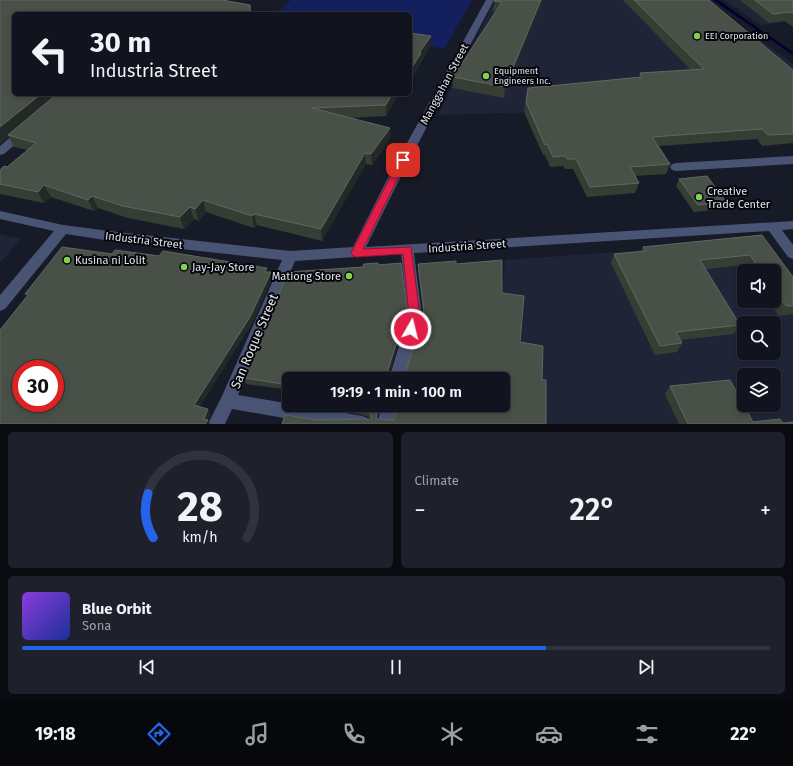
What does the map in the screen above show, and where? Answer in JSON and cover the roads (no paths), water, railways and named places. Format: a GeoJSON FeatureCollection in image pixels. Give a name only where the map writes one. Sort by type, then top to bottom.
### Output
{"type":"FeatureCollection","features":[{"type":"Feature","properties":{"kind":"street","name":"Manggahan Street"},"geometry":{"type":"LineString","coordinates":[[356,253],[396,172],[490,0]]}},
{"type":"Feature","properties":{"kind":"street"},"geometry":{"type":"LineString","coordinates":[[0,152],[34,123]]}},
{"type":"Feature","properties":{"kind":"street"},"geometry":{"type":"LineString","coordinates":[[676,167],[793,160]]}},
{"type":"Feature","properties":{"kind":"street","name":"Industria Street"},"geometry":{"type":"LineString","coordinates":[[0,215],[63,229],[117,237],[290,256],[407,250],[793,225]]}},
{"type":"Feature","properties":{"kind":"street"},"geometry":{"type":"LineString","coordinates":[[773,227],[793,254]]}},
{"type":"Feature","properties":{"kind":"street"},"geometry":{"type":"LineString","coordinates":[[0,305],[63,229]]}},
{"type":"Feature","properties":{"kind":"street"},"geometry":{"type":"LineString","coordinates":[[399,372],[414,316],[407,250]]}},
{"type":"Feature","properties":{"kind":"street","name":"San Roque Street"},"geometry":{"type":"LineString","coordinates":[[216,424],[228,401],[290,256]]}},
{"type":"Feature","properties":{"kind":"street"},"geometry":{"type":"LineString","coordinates":[[228,401],[363,424]]}},
{"type":"Feature","properties":{"kind":"street"},"geometry":{"type":"LineString","coordinates":[[385,424],[388,412]]}},
{"type":"Feature","properties":{"kind":"waterway"},"geometry":{"type":"LineString","coordinates":[[715,0],[793,54]]}},
{"type":"Feature","properties":{"kind":"place","name":"EEI Corporation"},"geometry":{"type":"Point","coordinates":[697,36]}},
{"type":"Feature","properties":{"kind":"place","name":"Equipment Engineers Inc."},"geometry":{"type":"Point","coordinates":[486,76]}},
{"type":"Feature","properties":{"kind":"place","name":"Creative Trade Center"},"geometry":{"type":"Point","coordinates":[699,197]}},
{"type":"Feature","properties":{"kind":"place","name":"Kusina ni Lolit"},"geometry":{"type":"Point","coordinates":[67,260]}},
{"type":"Feature","properties":{"kind":"place","name":"Jay-Jay Store"},"geometry":{"type":"Point","coordinates":[184,267]}},
{"type":"Feature","properties":{"kind":"place","name":"Mationg Store"},"geometry":{"type":"Point","coordinates":[349,276]}}]}
